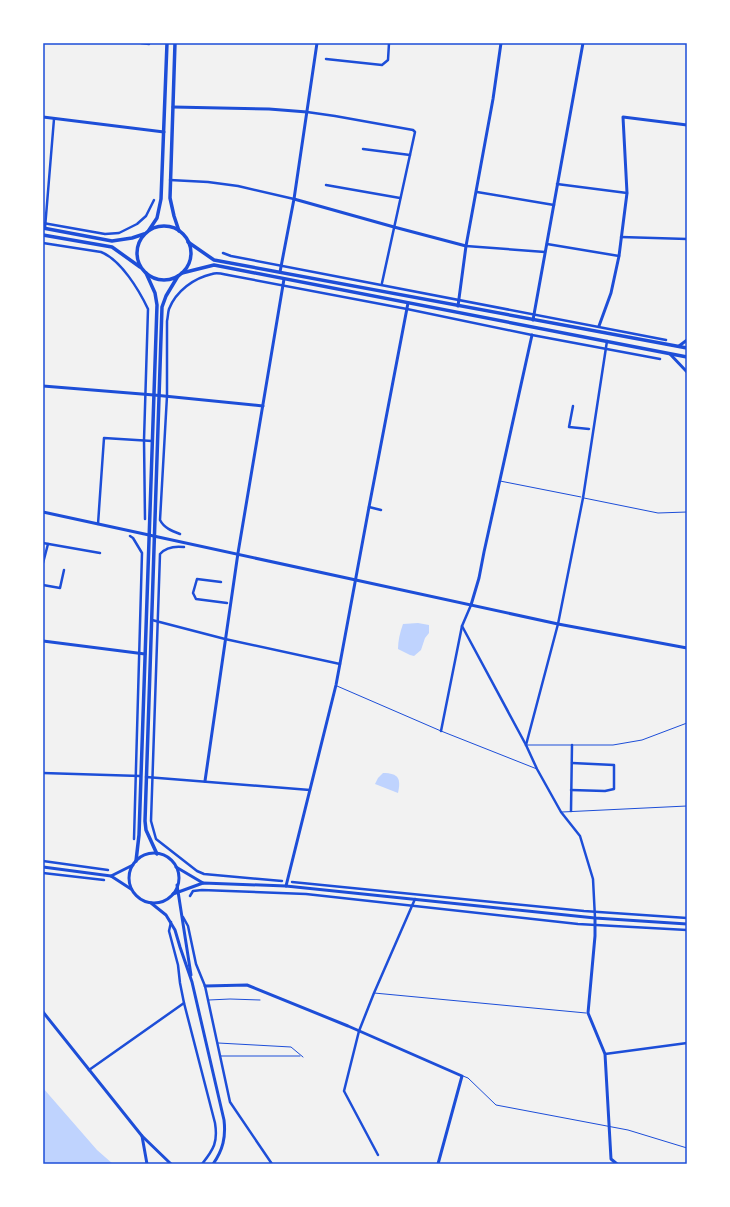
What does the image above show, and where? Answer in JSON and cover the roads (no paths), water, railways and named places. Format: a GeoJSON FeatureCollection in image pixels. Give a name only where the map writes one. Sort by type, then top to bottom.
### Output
{"type":"FeatureCollection","features":[{"type":"Feature","properties":{"kind":"main road"},"geometry":{"type":"LineString","coordinates":[[136,861],[139,835],[138,776],[145,654],[157,305],[155,293],[146,273],[137,259],[137,248],[157,218],[162,199],[167,43]]}},
{"type":"Feature","properties":{"kind":"main road"},"geometry":{"type":"LineString","coordinates":[[175,43],[170,198],[179,231]]}},
{"type":"Feature","properties":{"kind":"main road"},"geometry":{"type":"LineString","coordinates":[[146,273],[159,280],[169,280],[182,273],[188,265],[191,256],[188,242],[179,231],[165,226],[149,230]]}},
{"type":"Feature","properties":{"kind":"main road"},"geometry":{"type":"LineString","coordinates":[[44,228],[112,241],[132,238],[145,234]]}},
{"type":"Feature","properties":{"kind":"main road"},"geometry":{"type":"LineString","coordinates":[[43,235],[112,248],[141,267]]}},
{"type":"Feature","properties":{"kind":"main road"},"geometry":{"type":"LineString","coordinates":[[188,242],[214,260],[687,348]]}},
{"type":"Feature","properties":{"kind":"main road"},"geometry":{"type":"LineString","coordinates":[[182,273],[214,265],[687,357]]}},
{"type":"Feature","properties":{"kind":"main road"},"geometry":{"type":"LineString","coordinates":[[157,854],[146,830],[145,821],[162,307],[166,296],[178,276]]}},
{"type":"Feature","properties":{"kind":"street"},"geometry":{"type":"LineString","coordinates":[[141,43],[149,44]]}},
{"type":"Feature","properties":{"kind":"street"},"geometry":{"type":"LineString","coordinates":[[280,272],[294,199],[317,43]]}},
{"type":"Feature","properties":{"kind":"street"},"geometry":{"type":"LineString","coordinates":[[326,59],[382,65],[388,60],[389,43]]}},
{"type":"Feature","properties":{"kind":"street"},"geometry":{"type":"LineString","coordinates":[[458,306],[466,246],[477,192],[501,43]]}},
{"type":"Feature","properties":{"kind":"street"},"geometry":{"type":"LineString","coordinates":[[533,320],[583,43]]}},
{"type":"Feature","properties":{"kind":"street"},"geometry":{"type":"LineString","coordinates":[[173,107],[269,109],[306,112],[413,130],[415,132],[382,283]]}},
{"type":"Feature","properties":{"kind":"street"},"geometry":{"type":"LineString","coordinates":[[43,117],[164,132]]}},
{"type":"Feature","properties":{"kind":"street"},"geometry":{"type":"LineString","coordinates":[[599,326],[611,293],[622,237],[627,192],[623,117],[687,126]]}},
{"type":"Feature","properties":{"kind":"street"},"geometry":{"type":"LineString","coordinates":[[44,228],[54,119]]}},
{"type":"Feature","properties":{"kind":"street"},"geometry":{"type":"LineString","coordinates":[[363,149],[410,155]]}},
{"type":"Feature","properties":{"kind":"street"},"geometry":{"type":"LineString","coordinates":[[170,180],[208,182],[238,186],[294,199],[466,246],[545,252]]}},
{"type":"Feature","properties":{"kind":"street"},"geometry":{"type":"LineString","coordinates":[[557,184],[627,192]]}},
{"type":"Feature","properties":{"kind":"street"},"geometry":{"type":"LineString","coordinates":[[326,185],[400,198]]}},
{"type":"Feature","properties":{"kind":"street"},"geometry":{"type":"LineString","coordinates":[[477,192],[554,205]]}},
{"type":"Feature","properties":{"kind":"street"},"geometry":{"type":"LineString","coordinates":[[44,223],[105,234],[118,233],[137,224],[146,216],[154,200]]}},
{"type":"Feature","properties":{"kind":"street"},"geometry":{"type":"LineString","coordinates":[[622,237],[687,239]]}},
{"type":"Feature","properties":{"kind":"street"},"geometry":{"type":"LineString","coordinates":[[43,243],[101,252],[108,255],[124,270],[142,296],[148,309],[144,440],[145,519]]}},
{"type":"Feature","properties":{"kind":"street"},"geometry":{"type":"LineString","coordinates":[[546,244],[619,256]]}},
{"type":"Feature","properties":{"kind":"street"},"geometry":{"type":"LineString","coordinates":[[223,253],[231,256],[666,340]]}},
{"type":"Feature","properties":{"kind":"street"},"geometry":{"type":"LineString","coordinates":[[180,534],[171,531],[162,525],[160,520],[167,396],[167,321],[169,309],[175,298],[183,289],[194,281],[214,273],[228,274],[407,308],[532,336],[660,359]]}},
{"type":"Feature","properties":{"kind":"street"},"geometry":{"type":"LineString","coordinates":[[204,781],[238,554],[284,279]]}},
{"type":"Feature","properties":{"kind":"street"},"geometry":{"type":"LineString","coordinates":[[286,886],[336,685],[408,303]]}},
{"type":"Feature","properties":{"kind":"street"},"geometry":{"type":"LineString","coordinates":[[440,731],[462,626],[471,605],[479,578],[532,336]]}},
{"type":"Feature","properties":{"kind":"street"},"geometry":{"type":"LineString","coordinates":[[679,347],[687,340]]}},
{"type":"Feature","properties":{"kind":"street"},"geometry":{"type":"LineString","coordinates":[[526,745],[558,624],[583,498],[607,341]]}},
{"type":"Feature","properties":{"kind":"street"},"geometry":{"type":"LineString","coordinates":[[670,354],[687,372]]}},
{"type":"Feature","properties":{"kind":"street"},"geometry":{"type":"LineString","coordinates":[[43,386],[145,394],[263,406]]}},
{"type":"Feature","properties":{"kind":"street"},"geometry":{"type":"LineString","coordinates":[[572,406],[569,427],[589,430]]}},
{"type":"Feature","properties":{"kind":"street"},"geometry":{"type":"LineString","coordinates":[[98,524],[104,438],[152,441]]}},
{"type":"Feature","properties":{"kind":"street"},"geometry":{"type":"LineString","coordinates":[[369,507],[381,510]]}},
{"type":"Feature","properties":{"kind":"street"},"geometry":{"type":"LineString","coordinates":[[43,512],[558,624],[687,648]]}},
{"type":"Feature","properties":{"kind":"street"},"geometry":{"type":"LineString","coordinates":[[130,536],[133,538],[142,553],[139,653],[138,776],[134,839]]}},
{"type":"Feature","properties":{"kind":"street"},"geometry":{"type":"LineString","coordinates":[[43,543],[100,553]]}},
{"type":"Feature","properties":{"kind":"street"},"geometry":{"type":"LineString","coordinates":[[43,563],[48,544]]}},
{"type":"Feature","properties":{"kind":"street"},"geometry":{"type":"LineString","coordinates":[[184,548],[173,547],[163,550],[160,554],[151,821],[156,839],[197,871],[204,874],[282,881]]}},
{"type":"Feature","properties":{"kind":"street"},"geometry":{"type":"LineString","coordinates":[[43,585],[60,588],[64,570]]}},
{"type":"Feature","properties":{"kind":"street"},"geometry":{"type":"LineString","coordinates":[[221,582],[197,579],[193,593],[196,598],[227,603]]}},
{"type":"Feature","properties":{"kind":"street"},"geometry":{"type":"LineString","coordinates":[[152,620],[225,639],[340,664]]}},
{"type":"Feature","properties":{"kind":"street"},"geometry":{"type":"LineString","coordinates":[[462,626],[561,812],[580,836],[593,879],[595,936],[588,1014],[606,1054],[611,1159],[616,1164]]}},
{"type":"Feature","properties":{"kind":"street"},"geometry":{"type":"LineString","coordinates":[[43,641],[145,654]]}},
{"type":"Feature","properties":{"kind":"street"},"geometry":{"type":"LineString","coordinates":[[571,811],[572,745]]}},
{"type":"Feature","properties":{"kind":"street"},"geometry":{"type":"LineString","coordinates":[[571,790],[605,791],[614,789],[614,765],[572,763]]}},
{"type":"Feature","properties":{"kind":"street"},"geometry":{"type":"LineString","coordinates":[[43,773],[138,776]]}},
{"type":"Feature","properties":{"kind":"street"},"geometry":{"type":"LineString","coordinates":[[146,777],[310,790]]}},
{"type":"Feature","properties":{"kind":"street"},"geometry":{"type":"LineString","coordinates":[[131,889],[129,879],[130,870],[133,865],[143,856],[152,854],[166,857],[176,867],[203,883]]}},
{"type":"Feature","properties":{"kind":"street"},"geometry":{"type":"LineString","coordinates":[[43,861],[108,870]]}},
{"type":"Feature","properties":{"kind":"street"},"geometry":{"type":"LineString","coordinates":[[111,876],[133,865]]}},
{"type":"Feature","properties":{"kind":"street"},"geometry":{"type":"LineString","coordinates":[[43,866],[111,876],[131,889],[137,897],[151,903],[161,902],[173,894],[203,883],[286,886],[595,918],[687,924]]}},
{"type":"Feature","properties":{"kind":"street"},"geometry":{"type":"LineString","coordinates":[[176,867],[178,876],[177,886],[192,982],[224,1120],[224,1142],[213,1164]]}},
{"type":"Feature","properties":{"kind":"street"},"geometry":{"type":"LineString","coordinates":[[43,873],[104,880]]}},
{"type":"Feature","properties":{"kind":"street"},"geometry":{"type":"LineString","coordinates":[[292,882],[594,911],[687,918]]}},
{"type":"Feature","properties":{"kind":"street"},"geometry":{"type":"LineString","coordinates":[[173,894],[177,886]]}},
{"type":"Feature","properties":{"kind":"street"},"geometry":{"type":"LineString","coordinates":[[190,896],[193,891],[202,890],[298,894],[570,923],[687,930]]}},
{"type":"Feature","properties":{"kind":"street"},"geometry":{"type":"LineString","coordinates":[[378,1155],[344,1091],[359,1031],[374,992],[415,899]]}},
{"type":"Feature","properties":{"kind":"street"},"geometry":{"type":"LineString","coordinates":[[151,903],[171,921],[192,982]]}},
{"type":"Feature","properties":{"kind":"street"},"geometry":{"type":"LineString","coordinates":[[182,916],[188,926],[196,964],[205,986],[230,1102],[272,1164]]}},
{"type":"Feature","properties":{"kind":"street"},"geometry":{"type":"LineString","coordinates":[[171,921],[169,931],[178,965],[184,1003],[215,1123],[216,1133],[214,1149],[202,1164]]}},
{"type":"Feature","properties":{"kind":"street"},"geometry":{"type":"LineString","coordinates":[[205,986],[247,985],[359,1031],[462,1076],[438,1164]]}},
{"type":"Feature","properties":{"kind":"street"},"geometry":{"type":"LineString","coordinates":[[89,1070],[184,1003]]}},
{"type":"Feature","properties":{"kind":"street"},"geometry":{"type":"LineString","coordinates":[[43,1012],[142,1136],[171,1164]]}},
{"type":"Feature","properties":{"kind":"street"},"geometry":{"type":"LineString","coordinates":[[606,1054],[687,1043]]}},
{"type":"Feature","properties":{"kind":"street"},"geometry":{"type":"LineString","coordinates":[[142,1136],[147,1164]]}},
{"type":"Feature","properties":{"kind":"lane"},"geometry":{"type":"LineString","coordinates":[[500,481],[658,513],[687,512]]}},
{"type":"Feature","properties":{"kind":"lane"},"geometry":{"type":"LineString","coordinates":[[336,685],[440,731],[537,769]]}},
{"type":"Feature","properties":{"kind":"lane"},"geometry":{"type":"LineString","coordinates":[[526,745],[613,745],[642,740],[687,723]]}},
{"type":"Feature","properties":{"kind":"lane"},"geometry":{"type":"LineString","coordinates":[[561,812],[687,806]]}},
{"type":"Feature","properties":{"kind":"lane"},"geometry":{"type":"LineString","coordinates":[[374,992],[588,1014]]}},
{"type":"Feature","properties":{"kind":"lane"},"geometry":{"type":"LineString","coordinates":[[208,1000],[260,1000]]}},
{"type":"Feature","properties":{"kind":"lane"},"geometry":{"type":"LineString","coordinates":[[218,1042],[291,1047],[303,1057]]}},
{"type":"Feature","properties":{"kind":"lane"},"geometry":{"type":"LineString","coordinates":[[221,1056],[301,1056]]}},
{"type":"Feature","properties":{"kind":"lane"},"geometry":{"type":"LineString","coordinates":[[462,1076],[468,1078],[496,1105],[628,1130],[687,1148]]}},
{"type":"Feature","properties":{"kind":"water"},"geometry":{"type":"Polygon","coordinates":[[[418,623],[429,625],[429,633],[425,638],[421,650],[414,656],[398,649],[398,643],[403,624],[418,623]]]}},
{"type":"Feature","properties":{"kind":"water"},"geometry":{"type":"Polygon","coordinates":[[[383,773],[393,774],[398,778],[398,793],[375,784],[383,773]]]}},
{"type":"Feature","properties":{"kind":"water"},"geometry":{"type":"Polygon","coordinates":[[[43,1088],[97,1150],[113,1164],[43,1164],[43,1088]]]}}]}
